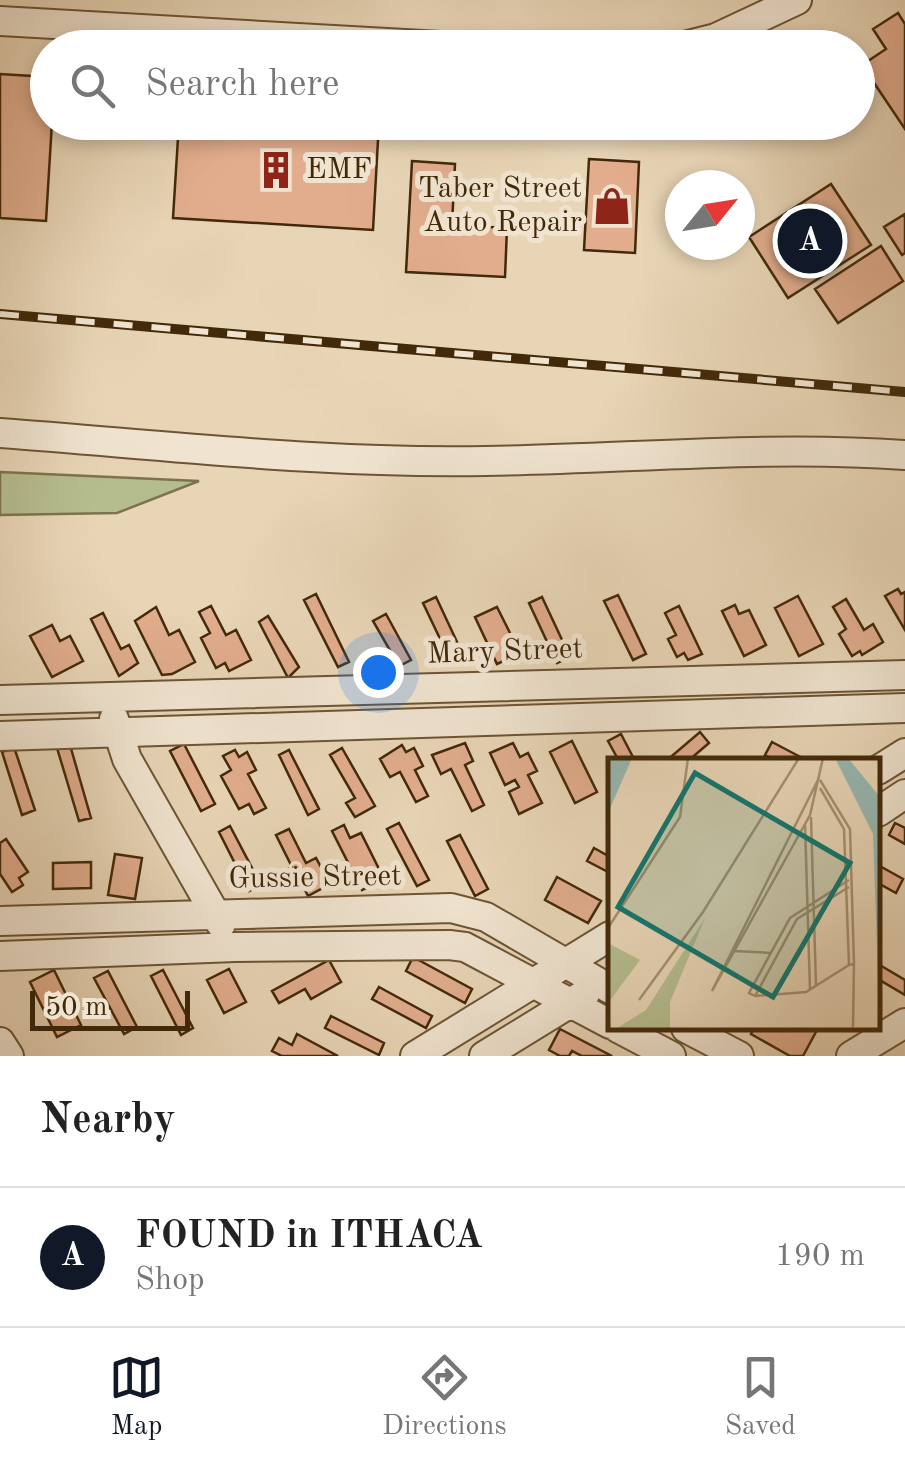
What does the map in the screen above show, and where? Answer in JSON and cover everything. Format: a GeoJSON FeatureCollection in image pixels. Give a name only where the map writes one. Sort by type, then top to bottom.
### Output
{"type":"FeatureCollection","features":[{"type":"Feature","properties":{"kind":"street"},"geometry":{"type":"LineString","coordinates":[[733,30],[797,0]]}},
{"type":"Feature","properties":{"kind":"street"},"geometry":{"type":"LineString","coordinates":[[0,21],[159,30]]}},
{"type":"Feature","properties":{"kind":"street"},"geometry":{"type":"LineString","coordinates":[[0,433],[224,453],[402,461],[734,453],[905,455]]}},
{"type":"Feature","properties":{"kind":"street","name":"Mary Street"},"geometry":{"type":"LineString","coordinates":[[0,700],[905,675]]}},
{"type":"Feature","properties":{"kind":"street"},"geometry":{"type":"LineString","coordinates":[[106,696],[127,759],[234,947]]}},
{"type":"Feature","properties":{"kind":"street"},"geometry":{"type":"LineString","coordinates":[[0,736],[905,708]]}},
{"type":"Feature","properties":{"kind":"street"},"geometry":{"type":"LineString","coordinates":[[880,769],[905,753]]}},
{"type":"Feature","properties":{"kind":"street"},"geometry":{"type":"LineString","coordinates":[[880,811],[905,794]]}},
{"type":"Feature","properties":{"kind":"street","name":"Gussie Street"},"geometry":{"type":"LineString","coordinates":[[0,921],[451,908],[486,917],[562,964],[607,984]]}},
{"type":"Feature","properties":{"kind":"street"},"geometry":{"type":"LineString","coordinates":[[415,1056],[608,937]]}},
{"type":"Feature","properties":{"kind":"street"},"geometry":{"type":"LineString","coordinates":[[0,956],[234,947],[448,945],[464,947],[608,1023]]}},
{"type":"Feature","properties":{"kind":"street"},"geometry":{"type":"LineString","coordinates":[[484,1056],[572,1001],[607,984]]}},
{"type":"Feature","properties":{"kind":"street"},"geometry":{"type":"LineString","coordinates":[[851,1056],[905,1023]]}},
{"type":"Feature","properties":{"kind":"street"},"geometry":{"type":"LineString","coordinates":[[624,1031],[671,1056]]}},
{"type":"Feature","properties":{"kind":"street"},"geometry":{"type":"LineString","coordinates":[[692,1031],[739,1056]]}},
{"type":"Feature","properties":{"kind":"street"},"geometry":{"type":"LineString","coordinates":[[0,1042],[8,1056]]}},
{"type":"Feature","properties":{"kind":"green space"},"geometry":{"type":"Polygon","coordinates":[[[0,472],[199,481],[117,513],[0,515],[0,472]]]}},
{"type":"Feature","properties":{"kind":"building"},"geometry":{"type":"Polygon","coordinates":[[[898,13],[905,24],[905,129],[875,84],[875,56],[886,49],[873,29],[898,13]]]}},
{"type":"Feature","properties":{"kind":"building"},"geometry":{"type":"Polygon","coordinates":[[[0,74],[30,76],[30,140],[51,140],[46,221],[0,218],[0,74]]]}},
{"type":"Feature","properties":{"kind":"building","name":"EMF"},"geometry":{"type":"Polygon","coordinates":[[[178,140],[378,140],[373,230],[173,218],[178,140]]]}},
{"type":"Feature","properties":{"kind":"building","name":"Taber Street Auto Repair"},"geometry":{"type":"Polygon","coordinates":[[[589,159],[639,162],[635,253],[584,250],[589,159]]]}},
{"type":"Feature","properties":{"kind":"building"},"geometry":{"type":"Polygon","coordinates":[[[412,161],[455,164],[452,225],[507,228],[505,277],[406,272],[412,161]]]}},
{"type":"Feature","properties":{"kind":"building"},"geometry":{"type":"Polygon","coordinates":[[[831,184],[871,245],[788,298],[755,246],[755,233],[831,184]]]}},
{"type":"Feature","properties":{"kind":"building"},"geometry":{"type":"Polygon","coordinates":[[[905,214],[905,253],[902,255],[884,227],[905,214]]]}},
{"type":"Feature","properties":{"kind":"building"},"geometry":{"type":"Polygon","coordinates":[[[881,246],[903,281],[838,323],[815,289],[881,246]]]}},
{"type":"Feature","properties":{"kind":"building"},"geometry":{"type":"Polygon","coordinates":[[[898,589],[901,594],[905,592],[905,630],[885,596],[898,589]]]}},
{"type":"Feature","properties":{"kind":"building"},"geometry":{"type":"Polygon","coordinates":[[[316,594],[349,662],[338,667],[304,600],[316,594]]]}},
{"type":"Feature","properties":{"kind":"building"},"geometry":{"type":"Polygon","coordinates":[[[618,595],[646,654],[633,660],[604,601],[618,595]]]}},
{"type":"Feature","properties":{"kind":"building"},"geometry":{"type":"Polygon","coordinates":[[[798,596],[823,644],[799,656],[775,608],[798,596]]]}},
{"type":"Feature","properties":{"kind":"building"},"geometry":{"type":"Polygon","coordinates":[[[436,597],[465,659],[452,664],[423,603],[436,597]]]}},
{"type":"Feature","properties":{"kind":"building"},"geometry":{"type":"Polygon","coordinates":[[[542,597],[570,657],[557,663],[529,603],[542,597]]]}},
{"type":"Feature","properties":{"kind":"building"},"geometry":{"type":"Polygon","coordinates":[[[846,599],[864,630],[873,624],[883,642],[862,655],[860,651],[852,656],[839,634],[846,629],[833,607],[846,599]]]}},
{"type":"Feature","properties":{"kind":"building"},"geometry":{"type":"Polygon","coordinates":[[[735,605],[739,614],[749,610],[766,645],[744,656],[722,611],[735,605]]]}},
{"type":"Feature","properties":{"kind":"building"},"geometry":{"type":"Polygon","coordinates":[[[211,606],[226,635],[236,630],[251,660],[229,671],[225,663],[216,668],[201,638],[210,633],[199,612],[211,606]]]}},
{"type":"Feature","properties":{"kind":"building"},"geometry":{"type":"Polygon","coordinates":[[[679,606],[702,654],[688,660],[684,653],[677,657],[668,639],[676,635],[665,613],[679,606]]]}},
{"type":"Feature","properties":{"kind":"building"},"geometry":{"type":"Polygon","coordinates":[[[156,607],[169,635],[179,630],[195,662],[172,674],[162,675],[135,621],[156,607]]]}},
{"type":"Feature","properties":{"kind":"building"},"geometry":{"type":"Polygon","coordinates":[[[497,607],[520,653],[497,664],[475,617],[497,607]]]}},
{"type":"Feature","properties":{"kind":"building"},"geometry":{"type":"Polygon","coordinates":[[[103,613],[121,649],[129,645],[138,663],[119,676],[91,619],[103,613]]]}},
{"type":"Feature","properties":{"kind":"building"},"geometry":{"type":"Polygon","coordinates":[[[386,614],[411,660],[399,666],[373,621],[386,614]]]}},
{"type":"Feature","properties":{"kind":"building"},"geometry":{"type":"Polygon","coordinates":[[[268,616],[299,667],[288,678],[259,622],[268,616]]]}},
{"type":"Feature","properties":{"kind":"building"},"geometry":{"type":"Polygon","coordinates":[[[52,625],[60,641],[70,636],[83,661],[52,677],[30,636],[52,625]]]}},
{"type":"Feature","properties":{"kind":"building"},"geometry":{"type":"Polygon","coordinates":[[[700,732],[709,743],[692,758],[670,758],[700,732]]]}},
{"type":"Feature","properties":{"kind":"building"},"geometry":{"type":"Polygon","coordinates":[[[621,734],[633,758],[617,758],[608,741],[621,734]]]}},
{"type":"Feature","properties":{"kind":"building"},"geometry":{"type":"Polygon","coordinates":[[[572,741],[597,792],[575,803],[550,752],[572,741]]]}},
{"type":"Feature","properties":{"kind":"building"},"geometry":{"type":"Polygon","coordinates":[[[772,742],[802,758],[770,758],[765,755],[772,742]]]}},
{"type":"Feature","properties":{"kind":"building"},"geometry":{"type":"Polygon","coordinates":[[[465,743],[473,761],[465,765],[484,805],[472,811],[451,769],[441,774],[432,755],[465,743]]]}},
{"type":"Feature","properties":{"kind":"building"},"geometry":{"type":"Polygon","coordinates":[[[513,743],[520,757],[528,753],[537,771],[528,775],[542,803],[519,814],[509,792],[519,787],[515,780],[505,785],[490,753],[513,743]]]}},
{"type":"Feature","properties":{"kind":"building"},"geometry":{"type":"Polygon","coordinates":[[[184,744],[215,804],[201,811],[170,751],[184,744]]]}},
{"type":"Feature","properties":{"kind":"building"},"geometry":{"type":"Polygon","coordinates":[[[70,745],[91,818],[79,821],[57,748],[70,745]]]}},
{"type":"Feature","properties":{"kind":"building"},"geometry":{"type":"Polygon","coordinates":[[[402,745],[406,752],[414,748],[423,766],[415,770],[428,796],[416,802],[400,772],[390,777],[380,759],[402,745]]]}},
{"type":"Feature","properties":{"kind":"building"},"geometry":{"type":"Polygon","coordinates":[[[14,747],[35,810],[22,815],[2,752],[14,747]]]}},
{"type":"Feature","properties":{"kind":"building"},"geometry":{"type":"Polygon","coordinates":[[[342,748],[375,806],[355,817],[346,803],[355,798],[330,755],[342,748]]]}},
{"type":"Feature","properties":{"kind":"building"},"geometry":{"type":"Polygon","coordinates":[[[235,750],[239,757],[247,752],[256,770],[248,774],[266,808],[254,814],[249,804],[239,809],[221,776],[231,770],[223,756],[235,750]]]}},
{"type":"Feature","properties":{"kind":"building"},"geometry":{"type":"Polygon","coordinates":[[[289,750],[319,809],[308,815],[279,755],[289,750]]]}},
{"type":"Feature","properties":{"kind":"building"},"geometry":{"type":"Polygon","coordinates":[[[399,823],[429,880],[417,886],[387,829],[399,823]]]}},
{"type":"Feature","properties":{"kind":"building"},"geometry":{"type":"Polygon","coordinates":[[[895,823],[905,828],[905,844],[889,835],[895,823]]]}},
{"type":"Feature","properties":{"kind":"building"},"geometry":{"type":"Polygon","coordinates":[[[344,825],[350,838],[361,833],[384,879],[362,890],[332,831],[344,825]]]}},
{"type":"Feature","properties":{"kind":"building"},"geometry":{"type":"Polygon","coordinates":[[[230,826],[261,885],[249,891],[219,832],[230,826]]]}},
{"type":"Feature","properties":{"kind":"building"},"geometry":{"type":"Polygon","coordinates":[[[289,829],[306,863],[316,858],[330,884],[308,896],[302,884],[293,889],[284,871],[292,867],[276,835],[289,829]]]}},
{"type":"Feature","properties":{"kind":"building"},"geometry":{"type":"Polygon","coordinates":[[[460,835],[488,889],[475,896],[447,841],[460,835]]]}},
{"type":"Feature","properties":{"kind":"building"},"geometry":{"type":"Polygon","coordinates":[[[6,839],[28,872],[19,878],[23,885],[12,892],[0,874],[0,843],[6,839]]]}},
{"type":"Feature","properties":{"kind":"building"},"geometry":{"type":"Polygon","coordinates":[[[594,848],[608,856],[608,872],[587,861],[594,848]]]}},
{"type":"Feature","properties":{"kind":"building"},"geometry":{"type":"Polygon","coordinates":[[[115,854],[142,858],[135,899],[108,895],[115,854]]]}},
{"type":"Feature","properties":{"kind":"building"},"geometry":{"type":"Polygon","coordinates":[[[91,862],[91,888],[53,889],[53,863],[91,862]]]}},
{"type":"Feature","properties":{"kind":"building"},"geometry":{"type":"Polygon","coordinates":[[[880,866],[903,879],[896,893],[880,884],[880,866]]]}},
{"type":"Feature","properties":{"kind":"building"},"geometry":{"type":"Polygon","coordinates":[[[557,877],[601,901],[588,923],[545,900],[557,877]]]}},
{"type":"Feature","properties":{"kind":"building"},"geometry":{"type":"Polygon","coordinates":[[[413,957],[472,989],[465,1003],[406,971],[413,957]]]}},
{"type":"Feature","properties":{"kind":"building"},"geometry":{"type":"Polygon","coordinates":[[[329,960],[341,982],[311,999],[305,989],[279,1003],[272,991],[329,960]]]}},
{"type":"Feature","properties":{"kind":"building"},"geometry":{"type":"Polygon","coordinates":[[[880,965],[905,980],[905,995],[880,980],[880,965]]]}},
{"type":"Feature","properties":{"kind":"building"},"geometry":{"type":"Polygon","coordinates":[[[229,969],[246,1002],[224,1013],[207,980],[229,969]]]}},
{"type":"Feature","properties":{"kind":"building"},"geometry":{"type":"Polygon","coordinates":[[[54,970],[81,1025],[57,1037],[30,982],[54,970]]]}},
{"type":"Feature","properties":{"kind":"building"},"geometry":{"type":"Polygon","coordinates":[[[163,970],[193,1028],[181,1035],[151,976],[163,970]]]}},
{"type":"Feature","properties":{"kind":"building"},"geometry":{"type":"Polygon","coordinates":[[[108,971],[137,1027],[124,1034],[94,978],[108,971]]]}},
{"type":"Feature","properties":{"kind":"building"},"geometry":{"type":"Polygon","coordinates":[[[379,987],[432,1016],[426,1028],[372,999],[379,987]]]}},
{"type":"Feature","properties":{"kind":"building"},"geometry":{"type":"Polygon","coordinates":[[[331,1016],[384,1043],[379,1055],[325,1028],[331,1016]]]}},
{"type":"Feature","properties":{"kind":"building"},"geometry":{"type":"Polygon","coordinates":[[[560,1029],[612,1056],[582,1056],[572,1051],[569,1056],[560,1056],[549,1050],[560,1029]]]}},
{"type":"Feature","properties":{"kind":"building"},"geometry":{"type":"Polygon","coordinates":[[[816,1031],[803,1056],[790,1056],[751,1034],[816,1031]]]}},
{"type":"Feature","properties":{"kind":"building"},"geometry":{"type":"Polygon","coordinates":[[[297,1034],[338,1056],[282,1056],[272,1051],[279,1038],[292,1045],[297,1034]]]}},
{"type":"Feature","properties":{"kind":"railway"},"geometry":{"type":"LineString","coordinates":[[0,314],[905,392]]}},
{"type":"Feature","properties":{"kind":"place","name":"EMF"},"geometry":{"type":"Point","coordinates":[276,170]}},
{"type":"Feature","properties":{"kind":"place","name":"Taber Street Auto Repair"},"geometry":{"type":"Point","coordinates":[612,206]}},
{"type":"Feature","properties":{"kind":"place","name":"FOUND in ITHACA"},"geometry":{"type":"Point","coordinates":[810,241]}}]}
